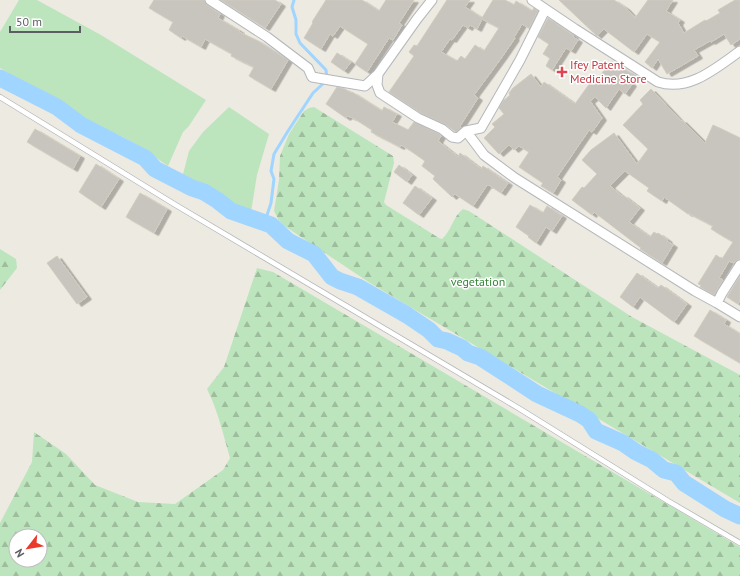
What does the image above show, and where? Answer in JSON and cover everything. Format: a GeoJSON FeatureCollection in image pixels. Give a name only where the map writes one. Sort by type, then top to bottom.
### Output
{"type":"FeatureCollection","features":[{"type":"Feature","properties":{"kind":"street"},"geometry":{"type":"LineString","coordinates":[[210,0],[268,37],[308,68],[312,77],[365,86],[378,74],[432,0]]}},
{"type":"Feature","properties":{"kind":"street"},"geometry":{"type":"LineString","coordinates":[[532,0],[545,10],[658,82],[665,84],[679,85],[688,83],[705,75],[740,51]]}},
{"type":"Feature","properties":{"kind":"street"},"geometry":{"type":"LineString","coordinates":[[378,74],[376,85],[380,92],[418,118],[442,129],[452,137],[458,138],[466,131],[481,128],[520,60],[545,10]]}},
{"type":"Feature","properties":{"kind":"street"},"geometry":{"type":"LineString","coordinates":[[466,131],[484,155],[515,178],[695,292],[740,317]]}},
{"type":"Feature","properties":{"kind":"street"},"geometry":{"type":"LineString","coordinates":[[717,303],[722,292],[740,265]]}},
{"type":"Feature","properties":{"kind":"lane"},"geometry":{"type":"LineString","coordinates":[[0,97],[174,204],[520,408],[668,501],[740,543]]}},
{"type":"Feature","properties":{"kind":"green space"},"geometry":{"type":"Polygon","coordinates":[[[19,0],[37,0],[101,35],[206,100],[189,126],[183,132],[168,166],[136,144],[87,121],[0,68],[0,32],[19,0]]]}},
{"type":"Feature","properties":{"kind":"green space"},"geometry":{"type":"Polygon","coordinates":[[[229,107],[269,134],[257,175],[251,212],[226,206],[182,178],[189,151],[203,132],[229,107]]]}},
{"type":"Feature","properties":{"kind":"green space","name":"vegetation"},"geometry":{"type":"Polygon","coordinates":[[[314,107],[393,156],[394,163],[384,202],[386,205],[442,239],[460,212],[463,209],[469,211],[632,317],[740,375],[740,503],[370,283],[283,225],[274,211],[279,180],[280,156],[289,134],[304,111],[314,107]]]}},
{"type":"Feature","properties":{"kind":"green space"},"geometry":{"type":"Polygon","coordinates":[[[0,249],[16,259],[17,268],[0,290],[0,249]]]}},
{"type":"Feature","properties":{"kind":"green space"},"geometry":{"type":"Polygon","coordinates":[[[257,268],[273,272],[740,547],[740,576],[0,576],[0,523],[32,462],[34,432],[66,454],[95,485],[138,502],[175,504],[223,470],[230,458],[217,414],[207,389],[224,367],[257,268]]]}},
{"type":"Feature","properties":{"kind":"building"},"geometry":{"type":"Polygon","coordinates":[[[154,0],[204,0],[207,5],[220,14],[218,18],[240,31],[239,32],[258,41],[288,60],[271,89],[249,76],[254,67],[231,56],[232,54],[205,39],[201,47],[182,36],[181,38],[169,30],[173,22],[149,8],[154,0]]]}},
{"type":"Feature","properties":{"kind":"building"},"geometry":{"type":"Polygon","coordinates":[[[221,0],[275,0],[281,4],[265,28],[221,0]]]}},
{"type":"Feature","properties":{"kind":"building"},"geometry":{"type":"Polygon","coordinates":[[[326,0],[362,0],[379,11],[386,0],[414,0],[399,23],[402,25],[393,40],[389,38],[367,72],[355,64],[368,44],[340,26],[333,36],[330,34],[321,49],[304,38],[326,0]]]}},
{"type":"Feature","properties":{"kind":"building"},"geometry":{"type":"Polygon","coordinates":[[[447,0],[470,0],[465,7],[482,18],[493,0],[505,0],[514,5],[516,1],[532,11],[534,8],[538,11],[529,28],[522,24],[514,37],[515,38],[474,95],[478,98],[460,126],[461,128],[456,132],[445,124],[421,113],[389,92],[414,56],[409,52],[414,45],[417,46],[447,0]],[[482,19],[477,29],[470,25],[468,28],[463,25],[452,40],[450,39],[441,52],[457,61],[461,56],[465,59],[475,45],[484,51],[499,28],[482,19]]]}},
{"type":"Feature","properties":{"kind":"building"},"geometry":{"type":"Polygon","coordinates":[[[559,0],[614,0],[626,8],[635,18],[648,0],[673,0],[666,11],[680,20],[678,23],[684,33],[720,13],[718,10],[735,0],[740,0],[740,39],[731,45],[724,34],[694,50],[698,56],[667,74],[658,59],[652,68],[645,62],[660,42],[647,34],[634,52],[604,29],[597,36],[559,0]]]}},
{"type":"Feature","properties":{"kind":"building"},"geometry":{"type":"Polygon","coordinates":[[[548,18],[578,40],[571,51],[566,48],[552,70],[546,66],[550,58],[543,54],[549,44],[538,37],[548,18]]]}},
{"type":"Feature","properties":{"kind":"building"},"geometry":{"type":"Polygon","coordinates":[[[337,53],[351,62],[344,71],[331,62],[337,53]]]}},
{"type":"Feature","properties":{"kind":"building"},"geometry":{"type":"Polygon","coordinates":[[[611,61],[632,74],[628,80],[632,84],[625,94],[619,89],[606,108],[595,97],[590,101],[602,118],[592,132],[589,130],[557,177],[561,180],[553,193],[541,186],[543,183],[519,167],[529,152],[519,146],[514,150],[509,145],[499,154],[484,138],[495,127],[492,124],[504,114],[499,108],[503,101],[510,95],[509,93],[513,88],[531,74],[541,87],[544,82],[575,104],[590,83],[593,85],[611,61]]]}},
{"type":"Feature","properties":{"kind":"building"},"geometry":{"type":"Polygon","coordinates":[[[337,87],[345,89],[351,93],[352,92],[382,111],[384,107],[397,114],[392,122],[408,130],[414,122],[439,134],[441,136],[438,141],[458,157],[460,153],[481,169],[483,166],[508,183],[501,193],[487,185],[473,206],[455,194],[452,197],[433,179],[435,176],[422,166],[425,161],[401,145],[400,147],[371,132],[372,130],[355,119],[348,116],[346,118],[326,104],[337,87]]]}},
{"type":"Feature","properties":{"kind":"building"},"geometry":{"type":"Polygon","coordinates":[[[651,89],[681,121],[682,120],[705,143],[713,125],[740,138],[740,259],[734,263],[729,261],[719,278],[723,280],[714,295],[700,287],[701,285],[698,284],[716,255],[722,259],[733,242],[711,229],[713,226],[688,214],[664,197],[662,201],[647,191],[649,188],[625,171],[610,186],[640,208],[629,222],[650,237],[654,232],[657,234],[658,233],[673,245],[662,263],[640,249],[641,248],[594,212],[592,215],[572,200],[582,187],[584,188],[597,174],[582,160],[591,150],[614,133],[637,164],[648,149],[623,125],[643,104],[640,100],[651,89]]]}},
{"type":"Feature","properties":{"kind":"building"},"geometry":{"type":"Polygon","coordinates":[[[35,129],[80,156],[73,169],[27,142],[35,129]]]}},
{"type":"Feature","properties":{"kind":"building"},"geometry":{"type":"Polygon","coordinates":[[[96,164],[119,179],[101,207],[79,192],[96,164]]]}},
{"type":"Feature","properties":{"kind":"building"},"geometry":{"type":"Polygon","coordinates":[[[399,165],[412,175],[407,182],[394,172],[399,165]]]}},
{"type":"Feature","properties":{"kind":"building"},"geometry":{"type":"Polygon","coordinates":[[[415,186],[432,198],[419,215],[403,203],[415,186]]]}},
{"type":"Feature","properties":{"kind":"building"},"geometry":{"type":"Polygon","coordinates":[[[140,193],[167,209],[154,233],[126,217],[140,193]]]}},
{"type":"Feature","properties":{"kind":"building"},"geometry":{"type":"Polygon","coordinates":[[[530,205],[543,213],[547,206],[562,216],[552,231],[546,227],[536,243],[516,227],[530,205]]]}},
{"type":"Feature","properties":{"kind":"building"},"geometry":{"type":"Polygon","coordinates":[[[57,256],[87,297],[77,304],[47,263],[57,256]]]}},
{"type":"Feature","properties":{"kind":"building"},"geometry":{"type":"Polygon","coordinates":[[[637,273],[658,288],[661,285],[687,304],[674,322],[640,297],[633,307],[620,297],[637,273]]]}},
{"type":"Feature","properties":{"kind":"building"},"geometry":{"type":"Polygon","coordinates":[[[740,276],[740,300],[738,304],[727,297],[740,276]]]}},
{"type":"Feature","properties":{"kind":"building"},"geometry":{"type":"Polygon","coordinates":[[[710,310],[726,320],[724,324],[740,334],[740,363],[694,336],[710,310]]]}},
{"type":"Feature","properties":{"kind":"waterway"},"geometry":{"type":"LineString","coordinates":[[264,224],[271,203],[274,179],[271,171],[274,154],[313,93],[327,80],[326,70],[300,43],[296,34],[296,20],[292,7],[294,0]]}},
{"type":"Feature","properties":{"kind":"waterway"},"geometry":{"type":"LineString","coordinates":[[0,78],[57,107],[81,125],[145,158],[155,169],[192,188],[204,192],[231,211],[271,225],[288,241],[314,254],[332,277],[358,287],[407,315],[429,330],[438,339],[447,341],[462,348],[468,353],[480,357],[537,394],[580,414],[589,420],[596,431],[623,443],[652,460],[664,470],[676,473],[684,483],[725,509],[740,516]]}},
{"type":"Feature","properties":{"kind":"place","name":"Ifey Patent Medicine Store"},"geometry":{"type":"Point","coordinates":[562,72]}}]}
